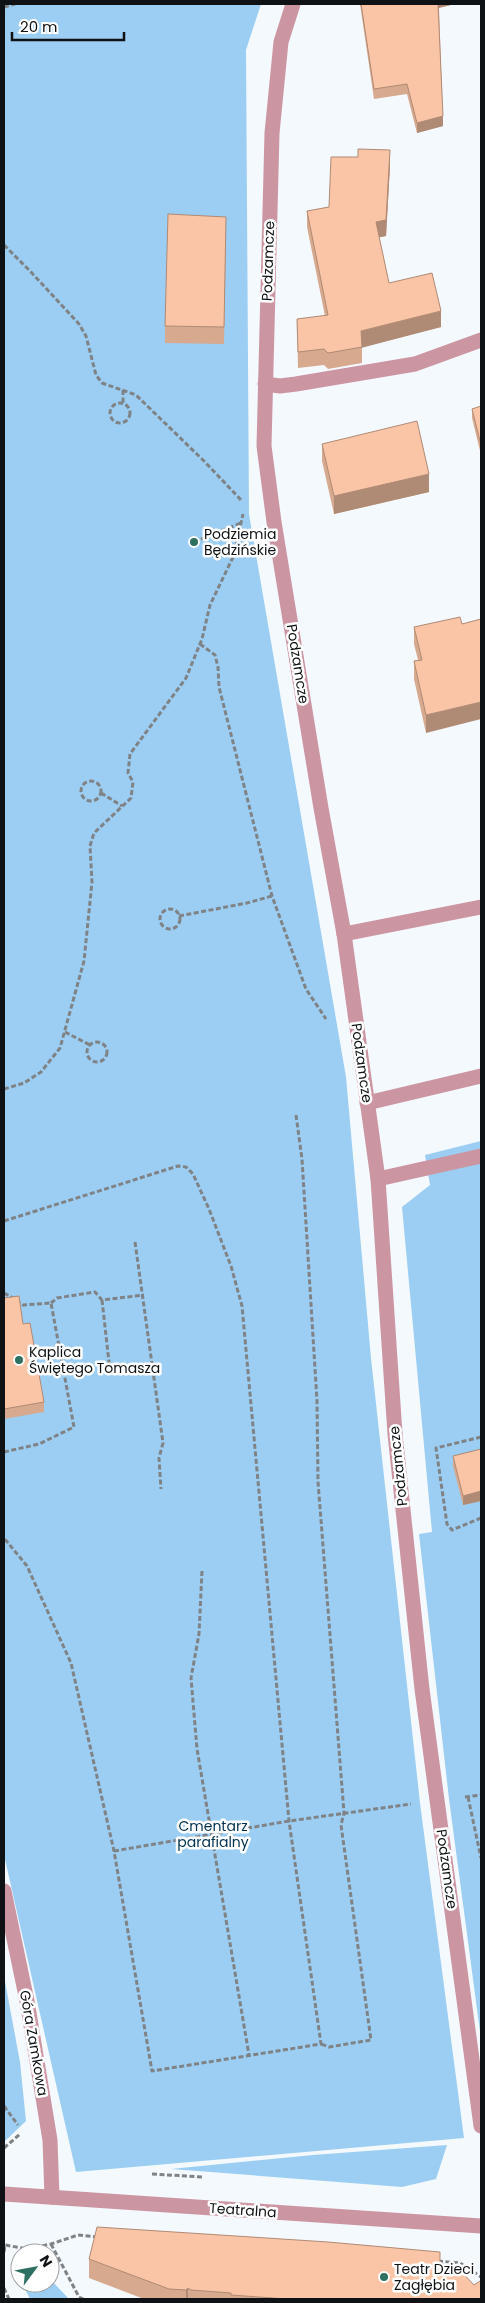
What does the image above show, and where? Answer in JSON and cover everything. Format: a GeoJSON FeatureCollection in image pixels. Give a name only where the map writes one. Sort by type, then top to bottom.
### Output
{"type":"FeatureCollection","features":[{"type":"Feature","properties":{"kind":"street","name":"Podzamcze"},"geometry":{"type":"LineString","coordinates":[[293,4],[281,42],[272,133],[264,446],[274,522],[320,808],[344,934],[378,1179],[395,1434],[422,1689],[481,2126]]}},
{"type":"Feature","properties":{"kind":"street"},"geometry":{"type":"LineString","coordinates":[[265,384],[280,386],[296,384],[415,364],[481,340]]}},
{"type":"Feature","properties":{"kind":"street"},"geometry":{"type":"LineString","coordinates":[[344,934],[481,907]]}},
{"type":"Feature","properties":{"kind":"street"},"geometry":{"type":"LineString","coordinates":[[367,1103],[481,1076]]}},
{"type":"Feature","properties":{"kind":"street"},"geometry":{"type":"LineString","coordinates":[[378,1179],[481,1156]]}},
{"type":"Feature","properties":{"kind":"street","name":"Góra Zamkowa"},"geometry":{"type":"LineString","coordinates":[[4,1891],[27,2001],[50,2140],[52,2197]]}},
{"type":"Feature","properties":{"kind":"street","name":"Teatralna"},"geometry":{"type":"LineString","coordinates":[[4,2194],[481,2226]]}},
{"type":"Feature","properties":{"kind":"path"},"geometry":{"type":"LineString","coordinates":[[4,7],[15,4]]}},
{"type":"Feature","properties":{"kind":"path"},"geometry":{"type":"LineString","coordinates":[[4,245],[79,324],[86,336],[96,375],[102,383],[136,395],[232,489],[245,505],[234,555],[210,605],[200,644],[186,678],[130,754],[128,773],[133,782],[130,798],[94,833],[90,846],[92,882],[84,962],[60,1048],[41,1072],[24,1083],[4,1089]]}},
{"type":"Feature","properties":{"kind":"path"},"geometry":{"type":"LineString","coordinates":[[123,390],[123,404],[130,410],[129,417],[126,422],[116,423],[110,416],[110,410],[114,405],[123,404]]}},
{"type":"Feature","properties":{"kind":"path"},"geometry":{"type":"LineString","coordinates":[[194,542],[242,523]]}},
{"type":"Feature","properties":{"kind":"path"},"geometry":{"type":"LineString","coordinates":[[200,644],[215,655],[219,687],[272,896],[306,989],[327,1020]]}},
{"type":"Feature","properties":{"kind":"path"},"geometry":{"type":"LineString","coordinates":[[93,780],[101,787],[101,794],[95,800],[88,800],[83,796],[82,786],[86,782],[93,780]]}},
{"type":"Feature","properties":{"kind":"path"},"geometry":{"type":"LineString","coordinates":[[101,794],[122,806]]}},
{"type":"Feature","properties":{"kind":"path"},"geometry":{"type":"LineString","coordinates":[[179,916],[247,903],[272,896]]}},
{"type":"Feature","properties":{"kind":"path"},"geometry":{"type":"LineString","coordinates":[[166,909],[176,910],[179,916],[179,922],[172,929],[165,928],[160,920],[161,914],[166,909]]}},
{"type":"Feature","properties":{"kind":"path"},"geometry":{"type":"LineString","coordinates":[[65,1032],[90,1045],[99,1042],[105,1045],[108,1051],[106,1058],[101,1062],[91,1060],[87,1052],[90,1045]]}},
{"type":"Feature","properties":{"kind":"path"},"geometry":{"type":"LineString","coordinates":[[4,1538],[27,1566],[71,1663],[114,1851],[152,2071],[321,2044],[330,2047],[371,2040],[341,1825],[344,1813],[318,1482],[317,1401],[302,1160],[296,1115]]}},
{"type":"Feature","properties":{"kind":"path"},"geometry":{"type":"LineString","coordinates":[[4,1221],[178,1166],[186,1167],[193,1174],[231,1266],[242,1306],[289,1821],[321,2044]]}},
{"type":"Feature","properties":{"kind":"path"},"geometry":{"type":"LineString","coordinates":[[135,1242],[144,1295],[163,1443],[159,1458],[161,1489]]}},
{"type":"Feature","properties":{"kind":"path"},"geometry":{"type":"LineString","coordinates":[[4,1293],[23,1305],[51,1303],[57,1298],[95,1292],[102,1300],[110,1371]]}},
{"type":"Feature","properties":{"kind":"path"},"geometry":{"type":"LineString","coordinates":[[102,1300],[144,1295]]}},
{"type":"Feature","properties":{"kind":"path"},"geometry":{"type":"LineString","coordinates":[[4,1452],[39,1444],[74,1427],[51,1303]]}},
{"type":"Feature","properties":{"kind":"path"},"geometry":{"type":"LineString","coordinates":[[481,1437],[436,1448],[447,1524],[452,1530],[481,1518]]}},
{"type":"Feature","properties":{"kind":"path"},"geometry":{"type":"LineString","coordinates":[[202,1571],[199,1634],[191,1678],[197,1749],[213,1834],[249,2056]]}},
{"type":"Feature","properties":{"kind":"path"},"geometry":{"type":"LineString","coordinates":[[114,1851],[289,1821],[481,1795]]}},
{"type":"Feature","properties":{"kind":"path"},"geometry":{"type":"LineString","coordinates":[[468,1797],[481,1858]]}},
{"type":"Feature","properties":{"kind":"path"},"geometry":{"type":"LineString","coordinates":[[4,2106],[23,2132],[4,2148]]}},
{"type":"Feature","properties":{"kind":"path"},"geometry":{"type":"LineString","coordinates":[[54,2243],[78,2235],[107,2237]]}},
{"type":"Feature","properties":{"kind":"path"},"geometry":{"type":"LineString","coordinates":[[431,2260],[460,2262],[481,2276]]}},
{"type":"Feature","properties":{"kind":"path"},"geometry":{"type":"LineString","coordinates":[[60,2261],[79,2297],[83,2299]]}},
{"type":"Feature","properties":{"kind":"path"},"geometry":{"type":"LineString","coordinates":[[4,2288],[9,2299]]}},
{"type":"Feature","properties":{"kind":"green space","name":"Cmentarz parafialny"},"geometry":{"type":"Polygon","coordinates":[[[4,4],[261,4],[246,50],[249,514],[346,1077],[371,1358],[420,1803],[464,2138],[76,2172],[4,1855],[4,4]]]}},
{"type":"Feature","properties":{"kind":"green space"},"geometry":{"type":"Polygon","coordinates":[[[481,1141],[481,2039],[449,1799],[419,1534],[432,1532],[402,1207],[430,1185],[425,1155],[481,1141]]]}},
{"type":"Feature","properties":{"kind":"green space"},"geometry":{"type":"Polygon","coordinates":[[[4,1976],[20,2062],[26,2121],[4,2142],[4,1976]]]}},
{"type":"Feature","properties":{"kind":"green space"},"geometry":{"type":"Polygon","coordinates":[[[447,2145],[436,2179],[402,2187],[171,2169],[313,2155],[447,2145]]]}},
{"type":"Feature","properties":{"kind":"green space"},"geometry":{"type":"Polygon","coordinates":[[[60,2290],[69,2299],[30,2299],[27,2293],[60,2293],[60,2290]]]}},
{"type":"Feature","properties":{"kind":"building"},"geometry":{"type":"Polygon","coordinates":[[[361,4],[438,4],[443,116],[417,123],[407,84],[374,89],[361,4]]]}},
{"type":"Feature","properties":{"kind":"building"},"geometry":{"type":"Polygon","coordinates":[[[358,149],[390,150],[386,220],[376,222],[389,283],[432,273],[441,311],[361,331],[362,347],[328,353],[324,349],[298,352],[297,319],[328,315],[307,211],[329,207],[331,157],[358,157],[358,149]]]}},
{"type":"Feature","properties":{"kind":"building"},"geometry":{"type":"Polygon","coordinates":[[[168,214],[226,217],[224,327],[165,326],[168,214]]]}},
{"type":"Feature","properties":{"kind":"building"},"geometry":{"type":"Polygon","coordinates":[[[481,406],[481,445],[472,409],[481,406]]]}},
{"type":"Feature","properties":{"kind":"building"},"geometry":{"type":"Polygon","coordinates":[[[417,421],[429,474],[334,496],[322,444],[417,421]]]}},
{"type":"Feature","properties":{"kind":"building"},"geometry":{"type":"Polygon","coordinates":[[[460,617],[462,624],[481,619],[481,702],[426,715],[414,661],[422,660],[414,627],[460,617]]]}},
{"type":"Feature","properties":{"kind":"building","name":"Kaplica Świętego Tomasza"},"geometry":{"type":"Polygon","coordinates":[[[19,1296],[23,1324],[30,1323],[44,1402],[4,1409],[4,1298],[19,1296]]]}},
{"type":"Feature","properties":{"kind":"building"},"geometry":{"type":"Polygon","coordinates":[[[481,1449],[481,1491],[463,1496],[453,1456],[481,1449]]]}},
{"type":"Feature","properties":{"kind":"building"},"geometry":{"type":"Polygon","coordinates":[[[97,2227],[328,2242],[440,2252],[440,2263],[458,2268],[474,2285],[480,2281],[481,2299],[287,2299],[231,2295],[231,2293],[191,2290],[188,2288],[186,2290],[169,2289],[89,2259],[97,2227]]]}},
{"type":"Feature","properties":{"kind":"place","name":"Podziemia Będzińskie"},"geometry":{"type":"Point","coordinates":[194,542]}},
{"type":"Feature","properties":{"kind":"place","name":"Kaplica Świętego Tomasza"},"geometry":{"type":"Point","coordinates":[19,1360]}},
{"type":"Feature","properties":{"kind":"place","name":"Teatr Dzieci Zagłębia"},"geometry":{"type":"Point","coordinates":[384,2277]}}]}
